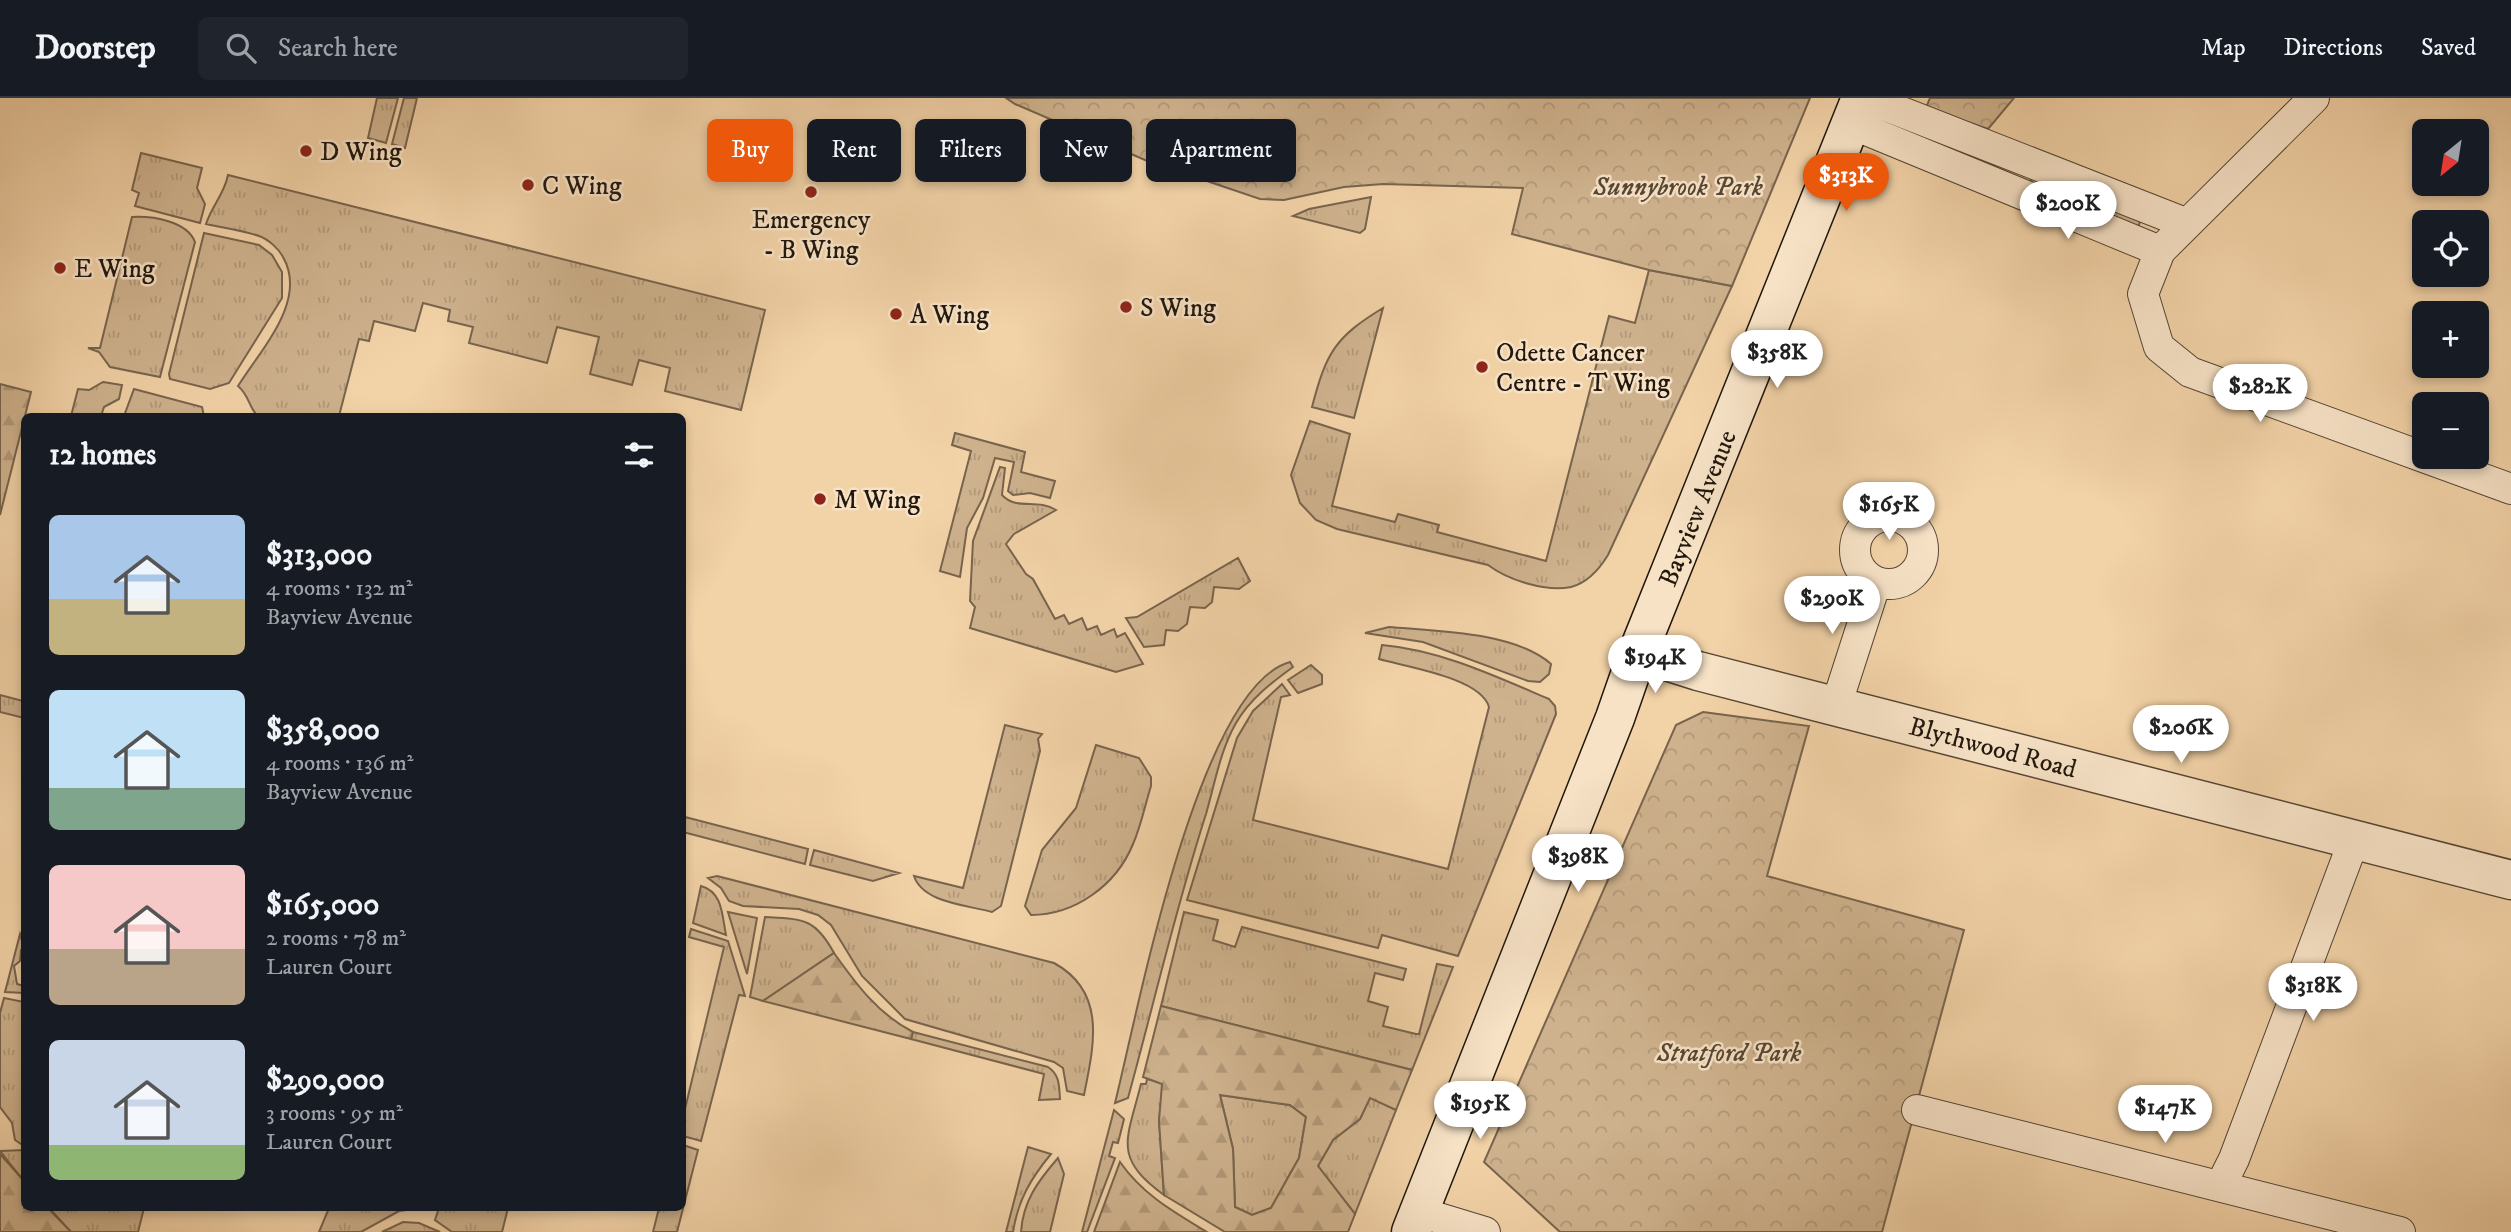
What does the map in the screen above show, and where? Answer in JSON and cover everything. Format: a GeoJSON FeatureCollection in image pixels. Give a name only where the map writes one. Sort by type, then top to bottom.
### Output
{"type":"FeatureCollection","features":[{"type":"Feature","properties":{"kind":"main road","name":"Bayview Avenue"},"geometry":{"type":"LineString","coordinates":[[1415,1222],[1615,718],[1638,652],[1859,106]]}},
{"type":"Feature","properties":{"kind":"main road","name":"Blythwood Road"},"geometry":{"type":"LineString","coordinates":[[1638,652],[1836,706],[2511,880]]}},
{"type":"Feature","properties":{"kind":"street"},"geometry":{"type":"LineString","coordinates":[[2314,98],[2185,223],[2160,251],[2143,294],[2159,347],[2190,372],[2511,489]]}},
{"type":"Feature","properties":{"kind":"street"},"geometry":{"type":"LineString","coordinates":[[1859,106],[2007,152],[2185,223]]}},
{"type":"Feature","properties":{"kind":"street"},"geometry":{"type":"LineString","coordinates":[[1859,106],[1994,183],[2160,251]]}},
{"type":"Feature","properties":{"kind":"street"},"geometry":{"type":"LineString","coordinates":[[1994,183],[2007,152]]}},
{"type":"Feature","properties":{"kind":"street"},"geometry":{"type":"LineString","coordinates":[[1836,706],[1876,582]]}},
{"type":"Feature","properties":{"kind":"street"},"geometry":{"type":"LineString","coordinates":[[2221,1185],[2234,1159],[2354,840]]}},
{"type":"Feature","properties":{"kind":"street"},"geometry":{"type":"LineString","coordinates":[[1917,1110],[2400,1232]]}},
{"type":"Feature","properties":{"kind":"street"},"geometry":{"type":"LineString","coordinates":[[1415,1222],[1485,1232]]}},
{"type":"Feature","properties":{"kind":"green space"},"geometry":{"type":"Polygon","coordinates":[[[377,98],[398,98],[386,143],[368,138],[377,98]]]}},
{"type":"Feature","properties":{"kind":"green space"},"geometry":{"type":"Polygon","coordinates":[[[404,98],[417,98],[405,148],[392,144],[404,98]]]}},
{"type":"Feature","properties":{"kind":"green space","name":"Sunnybrook Park"},"geometry":{"type":"Polygon","coordinates":[[[1006,98],[1810,98],[1732,286],[1649,270],[1512,234],[1523,188],[1383,184],[1344,187],[1284,200],[1260,199],[1210,182],[1296,182],[1296,119],[1146,119],[1146,160],[1132,154],[1132,119],[1050,119],[1006,98]]]}},
{"type":"Feature","properties":{"kind":"green space"},"geometry":{"type":"Polygon","coordinates":[[[1930,98],[2014,98],[1988,129],[1926,108],[1930,98]]]}},
{"type":"Feature","properties":{"kind":"green space"},"geometry":{"type":"Polygon","coordinates":[[[141,153],[202,168],[197,188],[205,204],[200,223],[135,206],[139,193],[132,190],[141,153]]]}},
{"type":"Feature","properties":{"kind":"green space"},"geometry":{"type":"Polygon","coordinates":[[[2033,174],[2142,217],[2138,227],[2029,184],[2033,174]]]}},
{"type":"Feature","properties":{"kind":"green space"},"geometry":{"type":"Polygon","coordinates":[[[228,175],[765,310],[741,410],[665,391],[670,368],[639,360],[632,385],[590,374],[599,337],[557,327],[547,363],[469,343],[473,327],[448,321],[450,310],[423,303],[415,331],[374,321],[369,341],[359,339],[340,413],[256,413],[238,386],[279,324],[290,291],[289,274],[281,254],[266,239],[206,224],[228,175]]]}},
{"type":"Feature","properties":{"kind":"green space"},"geometry":{"type":"Polygon","coordinates":[[[1371,197],[1365,229],[1360,233],[1293,216],[1309,209],[1371,197]]]}},
{"type":"Feature","properties":{"kind":"green space"},"geometry":{"type":"Polygon","coordinates":[[[132,217],[168,221],[185,229],[195,242],[160,377],[110,367],[99,352],[88,348],[100,348],[132,217]]]}},
{"type":"Feature","properties":{"kind":"green space"},"geometry":{"type":"Polygon","coordinates":[[[204,233],[259,245],[272,255],[282,272],[282,298],[229,383],[210,389],[170,379],[169,374],[204,233]]]}},
{"type":"Feature","properties":{"kind":"green space"},"geometry":{"type":"Polygon","coordinates":[[[1649,270],[1732,286],[1608,555],[1588,579],[1571,587],[1561,588],[1527,583],[1488,565],[1337,529],[1316,520],[1300,503],[1291,475],[1310,421],[1350,434],[1332,506],[1395,522],[1398,514],[1439,525],[1437,532],[1546,561],[1609,316],[1635,323],[1649,270]]]}},
{"type":"Feature","properties":{"kind":"green space"},"geometry":{"type":"Polygon","coordinates":[[[1383,308],[1354,418],[1312,407],[1322,373],[1335,348],[1354,328],[1383,308]]]}},
{"type":"Feature","properties":{"kind":"green space"},"geometry":{"type":"Polygon","coordinates":[[[103,382],[122,385],[119,399],[104,407],[102,413],[72,413],[78,389],[89,390],[103,382]]]}},
{"type":"Feature","properties":{"kind":"green space"},"geometry":{"type":"Polygon","coordinates":[[[0,384],[31,392],[26,413],[21,413],[21,432],[0,515],[0,384]]]}},
{"type":"Feature","properties":{"kind":"green space"},"geometry":{"type":"Polygon","coordinates":[[[134,389],[202,407],[203,413],[125,413],[134,389]]]}},
{"type":"Feature","properties":{"kind":"green space"},"geometry":{"type":"Polygon","coordinates":[[[955,433],[1025,452],[1021,472],[1055,481],[1050,498],[1030,493],[1013,495],[1008,491],[1014,462],[995,458],[983,498],[967,528],[960,577],[940,571],[971,451],[952,445],[955,433]]]}},
{"type":"Feature","properties":{"kind":"green space"},"geometry":{"type":"Polygon","coordinates":[[[1000,467],[1005,468],[1002,495],[1008,500],[1056,510],[1014,534],[1006,544],[1026,574],[1033,579],[1055,619],[1064,615],[1069,624],[1082,618],[1087,630],[1097,626],[1101,635],[1114,629],[1117,637],[1125,633],[1143,664],[1116,672],[970,628],[975,607],[970,601],[973,541],[1000,467]]]}},
{"type":"Feature","properties":{"kind":"green space"},"geometry":{"type":"Polygon","coordinates":[[[1238,558],[1250,581],[1239,589],[1214,587],[1212,602],[1205,608],[1190,607],[1187,624],[1178,631],[1166,630],[1164,645],[1144,647],[1126,618],[1137,617],[1238,558]]]}},
{"type":"Feature","properties":{"kind":"green space"},"geometry":{"type":"Polygon","coordinates":[[[1389,627],[1474,635],[1517,645],[1536,653],[1551,664],[1549,674],[1540,682],[1528,681],[1423,642],[1365,633],[1389,627]]]}},
{"type":"Feature","properties":{"kind":"green space"},"geometry":{"type":"Polygon","coordinates":[[[1382,645],[1425,652],[1467,665],[1549,699],[1555,706],[1556,714],[1458,956],[1382,935],[1378,948],[1187,900],[1237,738],[1253,711],[1282,684],[1290,695],[1281,697],[1253,820],[1448,869],[1489,707],[1483,697],[1458,681],[1379,659],[1382,645]]]}},
{"type":"Feature","properties":{"kind":"green space"},"geometry":{"type":"Polygon","coordinates":[[[1290,662],[1293,667],[1269,685],[1248,706],[1226,745],[1175,920],[1128,1098],[1115,1103],[1156,932],[1176,859],[1200,790],[1227,729],[1257,685],[1290,662]]]}},
{"type":"Feature","properties":{"kind":"green space"},"geometry":{"type":"Polygon","coordinates":[[[1311,665],[1322,675],[1322,684],[1298,693],[1288,680],[1311,665]]]}},
{"type":"Feature","properties":{"kind":"green space"},"geometry":{"type":"Polygon","coordinates":[[[0,695],[21,700],[21,717],[0,712],[0,695]]]}},
{"type":"Feature","properties":{"kind":"green space","name":"Stratford Park"},"geometry":{"type":"Polygon","coordinates":[[[1703,712],[1809,726],[1767,876],[1964,930],[1882,1232],[1560,1232],[1484,1162],[1676,725],[1703,712]]]}},
{"type":"Feature","properties":{"kind":"green space"},"geometry":{"type":"Polygon","coordinates":[[[1005,725],[1042,734],[1038,739],[1040,751],[1001,906],[992,912],[936,897],[926,892],[914,876],[963,888],[1005,725]]]}},
{"type":"Feature","properties":{"kind":"green space"},"geometry":{"type":"Polygon","coordinates":[[[1096,745],[1139,758],[1151,777],[1151,786],[1136,837],[1116,873],[1092,895],[1063,910],[1031,915],[1025,906],[1042,850],[1076,808],[1096,745]]]}},
{"type":"Feature","properties":{"kind":"green space"},"geometry":{"type":"Polygon","coordinates":[[[686,817],[808,849],[805,864],[686,833],[686,817]]]}},
{"type":"Feature","properties":{"kind":"green space"},"geometry":{"type":"Polygon","coordinates":[[[814,850],[899,873],[873,881],[810,865],[814,850]]]}},
{"type":"Feature","properties":{"kind":"green space"},"geometry":{"type":"Polygon","coordinates":[[[717,876],[1054,963],[1071,975],[1082,989],[1093,1021],[1091,1057],[1084,1095],[1067,1091],[1063,1068],[1054,1062],[905,1019],[862,976],[831,925],[818,915],[799,909],[743,906],[729,901],[721,888],[708,878],[717,876]]]}},
{"type":"Feature","properties":{"kind":"green space"},"geometry":{"type":"Polygon","coordinates":[[[701,886],[718,899],[726,935],[693,923],[701,886]]]}},
{"type":"Feature","properties":{"kind":"green space"},"geometry":{"type":"Polygon","coordinates":[[[728,912],[757,918],[747,974],[728,912]]]}},
{"type":"Feature","properties":{"kind":"green space"},"geometry":{"type":"Polygon","coordinates":[[[1184,912],[1218,920],[1213,940],[1235,947],[1242,927],[1406,969],[1403,980],[1375,973],[1368,1001],[1388,1007],[1383,1026],[1416,1034],[1419,1034],[1437,964],[1453,967],[1412,1070],[1161,1006],[1184,912]]]}},
{"type":"Feature","properties":{"kind":"green space"},"geometry":{"type":"Polygon","coordinates":[[[765,917],[807,923],[821,933],[834,953],[763,1001],[750,997],[765,917]]]}},
{"type":"Feature","properties":{"kind":"green space"},"geometry":{"type":"Polygon","coordinates":[[[691,929],[728,941],[745,996],[739,995],[701,1141],[686,1137],[686,1105],[724,947],[689,937],[691,929]]]}},
{"type":"Feature","properties":{"kind":"green space"},"geometry":{"type":"Polygon","coordinates":[[[20,934],[20,961],[14,966],[21,993],[5,992],[20,934]]]}},
{"type":"Feature","properties":{"kind":"green space"},"geometry":{"type":"Polygon","coordinates":[[[834,953],[878,1007],[913,1032],[911,1039],[763,1001],[834,953]]]}},
{"type":"Feature","properties":{"kind":"green space"},"geometry":{"type":"Polygon","coordinates":[[[4,998],[21,1001],[21,1144],[15,1140],[12,1123],[0,1107],[0,1013],[4,998]]]}},
{"type":"Feature","properties":{"kind":"green space"},"geometry":{"type":"Polygon","coordinates":[[[1161,1006],[1412,1070],[1396,1110],[1370,1098],[1360,1119],[1333,1140],[1318,1166],[1355,1214],[1348,1232],[1225,1232],[1164,1195],[1159,1121],[1162,1084],[1143,1077],[1161,1006]],[[1220,1095],[1233,1149],[1235,1207],[1252,1215],[1271,1208],[1299,1158],[1306,1117],[1290,1105],[1220,1095]]]}},
{"type":"Feature","properties":{"kind":"green space"},"geometry":{"type":"Polygon","coordinates":[[[913,1032],[1048,1067],[1057,1077],[1060,1099],[1039,1100],[1044,1074],[911,1039],[913,1032]]]}},
{"type":"Feature","properties":{"kind":"green space"},"geometry":{"type":"Polygon","coordinates":[[[1147,1079],[1163,1083],[1159,1121],[1164,1195],[1136,1170],[1128,1146],[1128,1134],[1141,1084],[1146,1084],[1147,1079]]]}},
{"type":"Feature","properties":{"kind":"green space"},"geometry":{"type":"Polygon","coordinates":[[[1220,1095],[1290,1105],[1306,1117],[1299,1158],[1271,1208],[1252,1215],[1235,1207],[1233,1149],[1220,1095]]]}},
{"type":"Feature","properties":{"kind":"green space"},"geometry":{"type":"Polygon","coordinates":[[[1370,1097],[1396,1110],[1355,1214],[1318,1166],[1333,1140],[1360,1119],[1370,1097]]]}},
{"type":"Feature","properties":{"kind":"green space"},"geometry":{"type":"Polygon","coordinates":[[[1114,1110],[1124,1119],[1118,1143],[1113,1142],[1109,1156],[1115,1158],[1087,1232],[1082,1232],[1114,1110]]]}},
{"type":"Feature","properties":{"kind":"green space"},"geometry":{"type":"Polygon","coordinates":[[[686,1146],[698,1150],[686,1197],[686,1146]]]}},
{"type":"Feature","properties":{"kind":"green space"},"geometry":{"type":"Polygon","coordinates":[[[1028,1147],[1051,1154],[1026,1190],[1013,1232],[1006,1232],[1028,1147]]]}},
{"type":"Feature","properties":{"kind":"green space"},"geometry":{"type":"Polygon","coordinates":[[[21,1150],[21,1177],[0,1151],[21,1150]]]}},
{"type":"Feature","properties":{"kind":"green space"},"geometry":{"type":"Polygon","coordinates":[[[0,1154],[21,1178],[21,1211],[51,1211],[71,1232],[0,1232],[0,1154]]]}},
{"type":"Feature","properties":{"kind":"green space"},"geometry":{"type":"Polygon","coordinates":[[[1058,1158],[1064,1174],[1050,1232],[1021,1232],[1028,1201],[1058,1158]]]}},
{"type":"Feature","properties":{"kind":"green space"},"geometry":{"type":"Polygon","coordinates":[[[1120,1162],[1149,1193],[1207,1232],[1094,1232],[1120,1162]]]}},
{"type":"Feature","properties":{"kind":"green space"},"geometry":{"type":"Polygon","coordinates":[[[52,1211],[143,1211],[138,1232],[71,1232],[52,1211]]]}},
{"type":"Feature","properties":{"kind":"green space"},"geometry":{"type":"Polygon","coordinates":[[[328,1211],[399,1211],[361,1232],[319,1232],[328,1211]]]}},
{"type":"Feature","properties":{"kind":"green space"},"geometry":{"type":"Polygon","coordinates":[[[438,1211],[507,1211],[502,1232],[452,1232],[435,1220],[438,1211]]]}},
{"type":"Feature","properties":{"kind":"green space"},"geometry":{"type":"Polygon","coordinates":[[[658,1211],[682,1211],[677,1232],[653,1232],[658,1211]]]}},
{"type":"Feature","properties":{"kind":"green space"},"geometry":{"type":"Polygon","coordinates":[[[403,1222],[419,1223],[440,1232],[382,1232],[403,1222]]]}},
{"type":"Feature","properties":{"kind":"place","name":"D Wing"},"geometry":{"type":"Point","coordinates":[306,151]}},
{"type":"Feature","properties":{"kind":"place","name":"C Wing"},"geometry":{"type":"Point","coordinates":[528,185]}},
{"type":"Feature","properties":{"kind":"place","name":"Emergency - B Wing"},"geometry":{"type":"Point","coordinates":[811,192]}},
{"type":"Feature","properties":{"kind":"place","name":"E Wing"},"geometry":{"type":"Point","coordinates":[60,268]}},
{"type":"Feature","properties":{"kind":"place","name":"S Wing"},"geometry":{"type":"Point","coordinates":[1126,307]}},
{"type":"Feature","properties":{"kind":"place","name":"A Wing"},"geometry":{"type":"Point","coordinates":[896,314]}},
{"type":"Feature","properties":{"kind":"place","name":"Odette Cancer Centre - T Wing"},"geometry":{"type":"Point","coordinates":[1482,367]}},
{"type":"Feature","properties":{"kind":"place","name":"M Wing"},"geometry":{"type":"Point","coordinates":[820,499]}}]}
